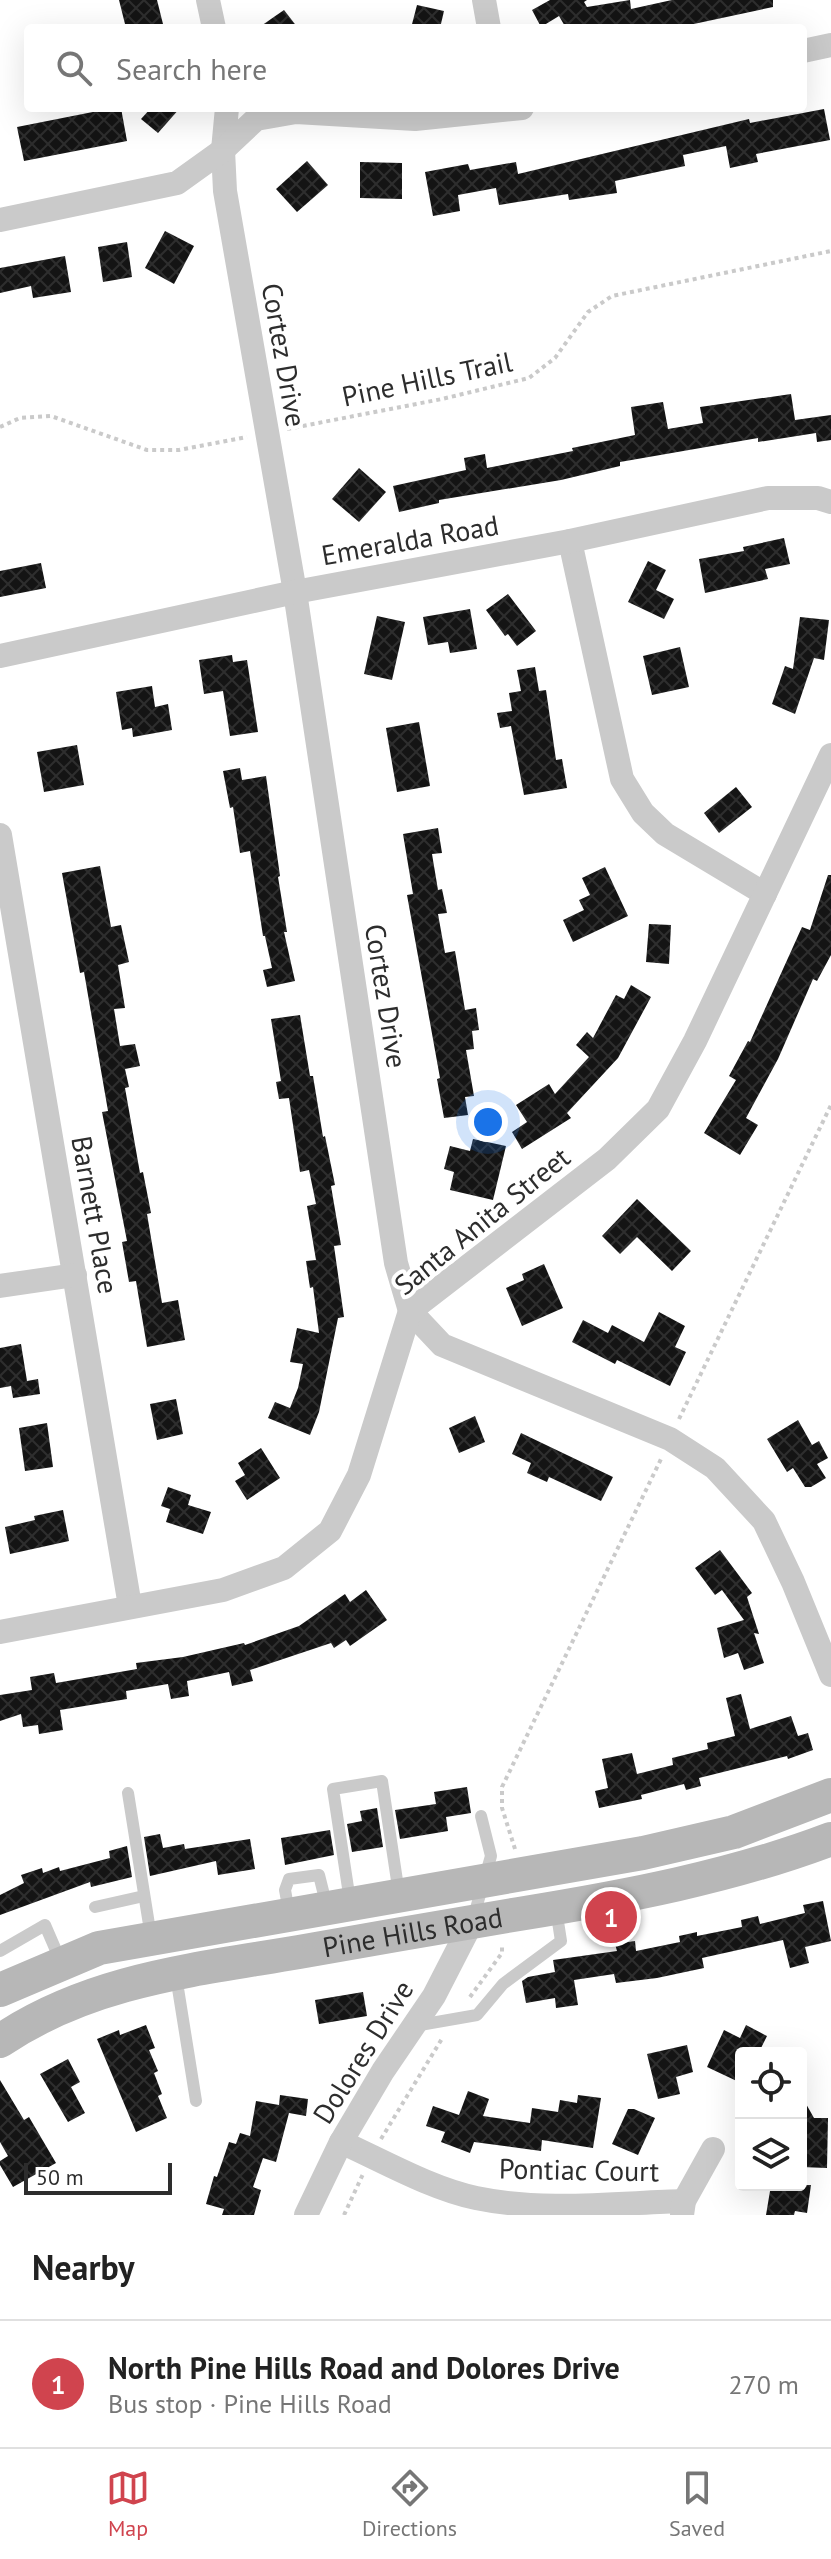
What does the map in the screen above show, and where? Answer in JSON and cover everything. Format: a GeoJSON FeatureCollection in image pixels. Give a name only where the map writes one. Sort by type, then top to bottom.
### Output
{"type":"FeatureCollection","features":[{"type":"Feature","properties":{"kind":"main road","name":"Pine Hills Road"},"geometry":{"type":"LineString","coordinates":[[4,1984],[99,1948],[151,1937],[643,1853],[734,1832],[831,1795]]}},
{"type":"Feature","properties":{"kind":"main road","name":"Pine Hills Road"},"geometry":{"type":"LineString","coordinates":[[0,2041],[20,2027],[92,1994],[176,1973],[556,1909],[727,1871],[831,1839]]}},
{"type":"Feature","properties":{"kind":"street"},"geometry":{"type":"LineString","coordinates":[[208,0],[213,24]]}},
{"type":"Feature","properties":{"kind":"street"},"geometry":{"type":"LineString","coordinates":[[484,0],[488,24]]}},
{"type":"Feature","properties":{"kind":"street"},"geometry":{"type":"LineString","coordinates":[[807,50],[831,45]]}},
{"type":"Feature","properties":{"kind":"street","name":"Cortez Drive"},"geometry":{"type":"LineString","coordinates":[[227,112],[223,150],[225,191],[295,592],[396,1263],[410,1311],[442,1345],[670,1439],[715,1468],[764,1521],[831,1675]]}},
{"type":"Feature","properties":{"kind":"street"},"geometry":{"type":"LineString","coordinates":[[0,220],[177,183],[223,150],[256,119],[296,112],[415,119],[483,112]]}},
{"type":"Feature","properties":{"kind":"street","name":"Emeralda Road"},"geometry":{"type":"LineString","coordinates":[[0,656],[295,592],[570,541],[768,498],[818,498],[831,502]]}},
{"type":"Feature","properties":{"kind":"street"},"geometry":{"type":"LineString","coordinates":[[570,541],[622,779],[643,813],[665,834],[765,894]]}},
{"type":"Feature","properties":{"kind":"street","name":"Santa Anita Street"},"geometry":{"type":"LineString","coordinates":[[0,1632],[223,1590],[284,1568],[330,1531],[359,1475],[410,1311],[607,1159],[658,1109],[695,1041],[831,755]]}},
{"type":"Feature","properties":{"kind":"street","name":"Barnett Place"},"geometry":{"type":"LineString","coordinates":[[0,835],[10,959],[75,1275],[130,1606]]}},
{"type":"Feature","properties":{"kind":"street"},"geometry":{"type":"LineString","coordinates":[[0,1286],[75,1275]]}},
{"type":"Feature","properties":{"kind":"street","name":"Dolores Drive"},"geometry":{"type":"LineString","coordinates":[[306,2215],[341,2142],[383,2071],[434,1996],[472,1922]]}},
{"type":"Feature","properties":{"kind":"street","name":"Pontiac Court"},"geometry":{"type":"LineString","coordinates":[[341,2142],[423,2179],[475,2198],[520,2203],[683,2208],[713,2149]]}},
{"type":"Feature","properties":{"kind":"lane"},"geometry":{"type":"LineString","coordinates":[[339,1905],[333,1789],[382,1781],[399,1894]]}},
{"type":"Feature","properties":{"kind":"lane"},"geometry":{"type":"LineString","coordinates":[[128,1793],[151,1937]]}},
{"type":"Feature","properties":{"kind":"lane"},"geometry":{"type":"LineString","coordinates":[[472,1922],[491,1856],[481,1816]]}},
{"type":"Feature","properties":{"kind":"lane"},"geometry":{"type":"LineString","coordinates":[[95,1907],[144,1896]]}},
{"type":"Feature","properties":{"kind":"lane"},"geometry":{"type":"LineString","coordinates":[[414,2026],[477,2015],[503,1984],[561,1941],[556,1909]]}},
{"type":"Feature","properties":{"kind":"lane"},"geometry":{"type":"LineString","coordinates":[[0,1951],[45,1925],[61,1962]]}},
{"type":"Feature","properties":{"kind":"lane"},"geometry":{"type":"LineString","coordinates":[[176,1973],[196,2101]]}},
{"type":"Feature","properties":{"kind":"path","name":"Pine Hills Trail"},"geometry":{"type":"LineString","coordinates":[[280,430],[442,399],[529,378],[555,358],[588,312],[612,296],[831,251]]}},
{"type":"Feature","properties":{"kind":"path"},"geometry":{"type":"LineString","coordinates":[[0,427],[20,418],[51,416],[147,450],[179,450],[255,436]]}},
{"type":"Feature","properties":{"kind":"path"},"geometry":{"type":"LineString","coordinates":[[677,1424],[831,1105]]}},
{"type":"Feature","properties":{"kind":"path"},"geometry":{"type":"LineString","coordinates":[[516,1854],[502,1808],[502,1787],[662,1456]]}},
{"type":"Feature","properties":{"kind":"path"},"geometry":{"type":"LineString","coordinates":[[344,2215],[366,2165]]}},
{"type":"Feature","properties":{"kind":"building"},"geometry":{"type":"Polygon","coordinates":[[[119,0],[157,0],[163,24],[125,24],[119,0]]]}},
{"type":"Feature","properties":{"kind":"building"},"geometry":{"type":"Polygon","coordinates":[[[550,0],[587,0],[584,2],[587,7],[630,0],[631,9],[672,0],[773,0],[773,7],[694,24],[564,24],[559,16],[546,24],[539,24],[532,10],[550,0]]]}},
{"type":"Feature","properties":{"kind":"building"},"geometry":{"type":"Polygon","coordinates":[[[417,5],[444,11],[441,24],[412,24],[417,5]]]}},
{"type":"Feature","properties":{"kind":"building"},"geometry":{"type":"Polygon","coordinates":[[[284,10],[295,24],[264,24],[284,10]]]}},
{"type":"Feature","properties":{"kind":"building"},"geometry":{"type":"Polygon","coordinates":[[[824,109],[830,140],[756,154],[758,162],[730,168],[726,146],[683,155],[685,166],[615,181],[617,193],[569,200],[568,194],[499,205],[496,188],[458,195],[460,211],[433,216],[425,172],[468,164],[470,170],[516,162],[518,174],[749,119],[750,123],[824,109]]]}},
{"type":"Feature","properties":{"kind":"building"},"geometry":{"type":"Polygon","coordinates":[[[93,112],[122,112],[127,141],[24,161],[17,127],[93,112]]]}},
{"type":"Feature","properties":{"kind":"building"},"geometry":{"type":"Polygon","coordinates":[[[147,112],[176,112],[158,133],[141,119],[147,112]]]}},
{"type":"Feature","properties":{"kind":"building"},"geometry":{"type":"Polygon","coordinates":[[[307,161],[328,185],[297,212],[276,189],[307,161]]]}},
{"type":"Feature","properties":{"kind":"building"},"geometry":{"type":"Polygon","coordinates":[[[360,162],[402,163],[402,199],[360,198],[360,162]]]}},
{"type":"Feature","properties":{"kind":"building"},"geometry":{"type":"Polygon","coordinates":[[[165,231],[194,246],[174,284],[145,268],[165,231]]]}},
{"type":"Feature","properties":{"kind":"building"},"geometry":{"type":"Polygon","coordinates":[[[127,242],[132,277],[103,282],[98,247],[127,242]]]}},
{"type":"Feature","properties":{"kind":"building"},"geometry":{"type":"Polygon","coordinates":[[[65,256],[71,292],[33,298],[31,286],[0,293],[0,268],[65,256]]]}},
{"type":"Feature","properties":{"kind":"building"},"geometry":{"type":"Polygon","coordinates":[[[791,394],[795,420],[831,415],[831,440],[817,442],[816,433],[758,442],[758,438],[620,462],[620,466],[561,480],[439,500],[439,503],[399,512],[393,486],[466,470],[464,458],[485,454],[487,468],[635,435],[631,407],[663,402],[668,429],[703,423],[700,407],[791,394]]]}},
{"type":"Feature","properties":{"kind":"building"},"geometry":{"type":"Polygon","coordinates":[[[359,468],[386,492],[359,522],[332,499],[359,468]]]}},
{"type":"Feature","properties":{"kind":"building"},"geometry":{"type":"Polygon","coordinates":[[[784,538],[790,564],[765,569],[768,579],[705,593],[699,559],[744,551],[743,547],[784,538]]]}},
{"type":"Feature","properties":{"kind":"building"},"geometry":{"type":"Polygon","coordinates":[[[648,561],[666,570],[656,590],[674,599],[664,619],[628,602],[648,561]]]}},
{"type":"Feature","properties":{"kind":"building"},"geometry":{"type":"Polygon","coordinates":[[[41,563],[46,588],[0,597],[0,571],[41,563]]]}},
{"type":"Feature","properties":{"kind":"building"},"geometry":{"type":"Polygon","coordinates":[[[508,594],[536,631],[517,646],[508,634],[505,636],[486,610],[508,594]]]}},
{"type":"Feature","properties":{"kind":"building"},"geometry":{"type":"Polygon","coordinates":[[[470,609],[477,649],[450,653],[448,642],[428,645],[423,617],[470,609]]]}},
{"type":"Feature","properties":{"kind":"building"},"geometry":{"type":"Polygon","coordinates":[[[377,616],[405,622],[392,680],[364,674],[377,616]]]}},
{"type":"Feature","properties":{"kind":"building"},"geometry":{"type":"Polygon","coordinates":[[[800,617],[829,620],[824,660],[814,658],[795,714],[772,704],[785,666],[793,669],[800,617]]]}},
{"type":"Feature","properties":{"kind":"building"},"geometry":{"type":"Polygon","coordinates":[[[680,647],[689,687],[652,695],[643,656],[680,647]]]}},
{"type":"Feature","properties":{"kind":"building"},"geometry":{"type":"Polygon","coordinates":[[[232,655],[233,662],[247,660],[258,732],[230,736],[223,691],[204,694],[199,660],[232,655]]]}},
{"type":"Feature","properties":{"kind":"building"},"geometry":{"type":"Polygon","coordinates":[[[535,667],[539,691],[546,690],[556,760],[562,759],[567,788],[524,795],[511,726],[500,728],[497,713],[512,711],[509,693],[521,691],[517,670],[535,667]]]}},
{"type":"Feature","properties":{"kind":"building"},"geometry":{"type":"Polygon","coordinates":[[[152,686],[155,707],[168,704],[172,730],[133,737],[132,728],[122,730],[116,692],[152,686]]]}},
{"type":"Feature","properties":{"kind":"building"},"geometry":{"type":"Polygon","coordinates":[[[419,722],[430,786],[397,792],[386,728],[419,722]]]}},
{"type":"Feature","properties":{"kind":"building"},"geometry":{"type":"Polygon","coordinates":[[[77,745],[84,785],[44,792],[37,752],[77,745]]]}},
{"type":"Feature","properties":{"kind":"building"},"geometry":{"type":"Polygon","coordinates":[[[240,768],[242,780],[266,776],[287,932],[284,932],[295,981],[267,987],[263,970],[272,968],[263,936],[250,851],[240,853],[233,807],[230,808],[223,771],[240,768]]]}},
{"type":"Feature","properties":{"kind":"building"},"geometry":{"type":"Polygon","coordinates":[[[736,787],[752,807],[719,833],[704,813],[736,787]]]}},
{"type":"Feature","properties":{"kind":"building"},"geometry":{"type":"Polygon","coordinates":[[[438,828],[442,853],[432,854],[438,890],[442,889],[447,913],[438,914],[445,953],[455,951],[465,1010],[476,1008],[479,1030],[472,1031],[474,1049],[466,1050],[474,1096],[465,1097],[468,1115],[444,1118],[437,1079],[440,1078],[407,895],[413,894],[403,834],[438,828]]]}},
{"type":"Feature","properties":{"kind":"building"},"geometry":{"type":"Polygon","coordinates":[[[100,866],[111,927],[121,925],[129,962],[118,965],[125,1008],[114,1009],[120,1046],[135,1044],[140,1066],[125,1069],[129,1087],[125,1088],[140,1173],[143,1172],[151,1213],[147,1214],[162,1303],[178,1300],[185,1340],[147,1347],[136,1281],[129,1282],[122,1242],[127,1241],[102,1112],[108,1111],[84,972],[80,973],[62,873],[100,866]]]}},
{"type":"Feature","properties":{"kind":"building"},"geometry":{"type":"Polygon","coordinates":[[[605,867],[628,916],[573,942],[563,920],[584,910],[579,900],[590,895],[582,878],[605,867]]]}},
{"type":"Feature","properties":{"kind":"building"},"geometry":{"type":"Polygon","coordinates":[[[828,875],[831,875],[831,955],[817,981],[813,979],[778,1059],[746,1118],[758,1125],[740,1155],[704,1133],[736,1080],[729,1076],[750,1042],[802,927],[810,930],[828,875]]]}},
{"type":"Feature","properties":{"kind":"building"},"geometry":{"type":"Polygon","coordinates":[[[649,924],[671,925],[669,964],[646,962],[649,924]]]}},
{"type":"Feature","properties":{"kind":"building"},"geometry":{"type":"Polygon","coordinates":[[[631,985],[651,997],[618,1058],[567,1113],[571,1118],[522,1149],[512,1132],[527,1122],[516,1105],[549,1084],[555,1094],[589,1057],[576,1045],[587,1032],[593,1038],[616,995],[624,999],[631,985]]]}},
{"type":"Feature","properties":{"kind":"building"},"geometry":{"type":"Polygon","coordinates":[[[300,1015],[310,1076],[313,1076],[335,1185],[331,1186],[341,1245],[334,1246],[344,1317],[338,1318],[319,1412],[310,1435],[268,1418],[275,1402],[290,1408],[298,1388],[303,1364],[290,1362],[297,1328],[319,1333],[306,1261],[316,1260],[307,1206],[316,1204],[309,1170],[300,1172],[289,1098],[279,1099],[276,1082],[281,1081],[271,1019],[300,1015]]]}},
{"type":"Feature","properties":{"kind":"building"},"geometry":{"type":"Polygon","coordinates":[[[473,1139],[506,1146],[493,1200],[450,1190],[454,1172],[444,1169],[450,1146],[470,1151],[473,1139]]]}},
{"type":"Feature","properties":{"kind":"building"},"geometry":{"type":"Polygon","coordinates":[[[637,1199],[691,1251],[672,1271],[637,1237],[620,1254],[602,1236],[637,1199]]]}},
{"type":"Feature","properties":{"kind":"building"},"geometry":{"type":"Polygon","coordinates":[[[544,1264],[563,1308],[522,1326],[506,1288],[524,1280],[522,1274],[544,1264]]]}},
{"type":"Feature","properties":{"kind":"building"},"geometry":{"type":"Polygon","coordinates":[[[659,1312],[685,1326],[675,1347],[686,1352],[670,1386],[617,1360],[615,1364],[572,1342],[583,1320],[608,1333],[612,1325],[644,1342],[659,1312]]]}},
{"type":"Feature","properties":{"kind":"building"},"geometry":{"type":"Polygon","coordinates":[[[21,1344],[27,1381],[38,1379],[40,1394],[13,1398],[11,1386],[0,1388],[0,1348],[21,1344]]]}},
{"type":"Feature","properties":{"kind":"building"},"geometry":{"type":"Polygon","coordinates":[[[176,1399],[183,1434],[157,1440],[150,1404],[176,1399]]]}},
{"type":"Feature","properties":{"kind":"building"},"geometry":{"type":"Polygon","coordinates":[[[475,1416],[485,1442],[459,1453],[449,1428],[475,1416]]]}},
{"type":"Feature","properties":{"kind":"building"},"geometry":{"type":"Polygon","coordinates":[[[798,1420],[812,1445],[819,1441],[828,1458],[817,1464],[826,1478],[811,1487],[805,1487],[793,1468],[787,1472],[767,1439],[798,1420]]]}},
{"type":"Feature","properties":{"kind":"building"},"geometry":{"type":"Polygon","coordinates":[[[47,1423],[53,1467],[25,1471],[19,1428],[47,1423]]]}},
{"type":"Feature","properties":{"kind":"building"},"geometry":{"type":"Polygon","coordinates":[[[521,1433],[613,1477],[601,1501],[549,1477],[547,1482],[527,1473],[531,1463],[512,1454],[521,1433]]]}},
{"type":"Feature","properties":{"kind":"building"},"geometry":{"type":"Polygon","coordinates":[[[261,1448],[280,1478],[247,1500],[235,1481],[245,1475],[238,1463],[261,1448]]]}},
{"type":"Feature","properties":{"kind":"building"},"geometry":{"type":"Polygon","coordinates":[[[168,1487],[191,1495],[188,1505],[211,1512],[203,1534],[166,1522],[170,1509],[161,1506],[168,1487]]]}},
{"type":"Feature","properties":{"kind":"building"},"geometry":{"type":"Polygon","coordinates":[[[63,1510],[69,1541],[10,1554],[5,1527],[63,1510]]]}},
{"type":"Feature","properties":{"kind":"building"},"geometry":{"type":"Polygon","coordinates":[[[720,1550],[752,1593],[747,1597],[764,1663],[744,1670],[738,1653],[724,1658],[717,1628],[744,1620],[722,1590],[715,1595],[695,1568],[720,1550]]]}},
{"type":"Feature","properties":{"kind":"building"},"geometry":{"type":"Polygon","coordinates":[[[366,1590],[387,1620],[350,1646],[346,1640],[334,1648],[331,1643],[250,1670],[253,1681],[232,1686],[229,1672],[187,1681],[189,1696],[171,1699],[168,1684],[126,1691],[127,1699],[60,1710],[63,1730],[39,1734],[38,1725],[23,1727],[21,1714],[0,1721],[0,1695],[32,1690],[30,1677],[54,1673],[56,1683],[137,1669],[136,1663],[245,1645],[299,1626],[345,1594],[350,1602],[366,1590]]]}},
{"type":"Feature","properties":{"kind":"building"},"geometry":{"type":"Polygon","coordinates":[[[741,1694],[750,1729],[791,1716],[798,1736],[808,1733],[813,1750],[788,1759],[787,1756],[699,1778],[701,1786],[686,1790],[684,1784],[641,1795],[642,1799],[599,1808],[595,1791],[608,1788],[602,1759],[632,1753],[637,1774],[673,1765],[672,1758],[708,1749],[707,1743],[735,1736],[726,1698],[741,1694]]]}},
{"type":"Feature","properties":{"kind":"building"},"geometry":{"type":"Polygon","coordinates":[[[467,1787],[471,1813],[446,1817],[448,1831],[400,1839],[395,1810],[436,1804],[434,1792],[467,1787]]]}},
{"type":"Feature","properties":{"kind":"building"},"geometry":{"type":"Polygon","coordinates":[[[377,1808],[383,1847],[352,1852],[347,1824],[362,1821],[360,1811],[377,1808]]]}},
{"type":"Feature","properties":{"kind":"building"},"geometry":{"type":"Polygon","coordinates":[[[330,1830],[334,1855],[285,1865],[281,1838],[330,1830]]]}},
{"type":"Feature","properties":{"kind":"building"},"geometry":{"type":"Polygon","coordinates":[[[160,1834],[163,1848],[184,1844],[185,1849],[250,1839],[255,1869],[218,1875],[216,1861],[150,1876],[144,1837],[160,1834]]]}},
{"type":"Feature","properties":{"kind":"building"},"geometry":{"type":"Polygon","coordinates":[[[127,1846],[132,1877],[91,1887],[90,1882],[0,1915],[0,1895],[24,1883],[21,1875],[42,1868],[43,1873],[59,1867],[60,1871],[110,1858],[109,1851],[127,1846]]]}},
{"type":"Feature","properties":{"kind":"building"},"geometry":{"type":"Polygon","coordinates":[[[823,1901],[831,1941],[805,1947],[809,1963],[790,1968],[783,1940],[702,1958],[704,1968],[657,1978],[616,1983],[614,1974],[574,1980],[578,2005],[556,2008],[555,1998],[526,2003],[522,1981],[555,1972],[553,1960],[617,1951],[615,1944],[635,1941],[636,1951],[680,1942],[679,1936],[697,1932],[697,1936],[742,1927],[741,1920],[758,1916],[760,1924],[805,1913],[803,1905],[823,1901]]]}},
{"type":"Feature","properties":{"kind":"building"},"geometry":{"type":"Polygon","coordinates":[[[363,1992],[367,2016],[319,2024],[315,2000],[363,1992]]]}},
{"type":"Feature","properties":{"kind":"building"},"geometry":{"type":"Polygon","coordinates":[[[146,2025],[155,2048],[149,2050],[158,2071],[154,2073],[162,2094],[158,2096],[167,2118],[136,2132],[97,2039],[119,2030],[120,2035],[146,2025]]]}},
{"type":"Feature","properties":{"kind":"building"},"geometry":{"type":"Polygon","coordinates":[[[746,2025],[767,2036],[762,2047],[735,2047],[735,2080],[707,2067],[724,2030],[740,2038],[746,2025]]]}},
{"type":"Feature","properties":{"kind":"building"},"geometry":{"type":"Polygon","coordinates":[[[687,2045],[693,2072],[676,2077],[680,2094],[658,2099],[647,2054],[687,2045]]]}},
{"type":"Feature","properties":{"kind":"building"},"geometry":{"type":"Polygon","coordinates":[[[68,2059],[80,2082],[71,2087],[85,2113],[68,2122],[40,2074],[68,2059]]]}},
{"type":"Feature","properties":{"kind":"building"},"geometry":{"type":"Polygon","coordinates":[[[0,2080],[24,2120],[29,2117],[56,2163],[13,2187],[0,2165],[0,2161],[8,2156],[0,2142],[0,2080]]]}},
{"type":"Feature","properties":{"kind":"building"},"geometry":{"type":"Polygon","coordinates":[[[468,2091],[489,2099],[483,2116],[530,2123],[532,2108],[558,2112],[560,2100],[577,2103],[578,2095],[601,2098],[593,2148],[542,2140],[541,2151],[474,2142],[470,2153],[441,2142],[445,2132],[426,2126],[433,2106],[459,2115],[468,2091]]]}},
{"type":"Feature","properties":{"kind":"building"},"geometry":{"type":"Polygon","coordinates":[[[280,2095],[308,2099],[306,2116],[289,2113],[276,2162],[263,2158],[253,2187],[261,2190],[254,2215],[222,2215],[224,2209],[206,2204],[229,2142],[236,2144],[240,2133],[250,2136],[256,2101],[279,2105],[280,2095]]]}},
{"type":"Feature","properties":{"kind":"building"},"geometry":{"type":"Polygon","coordinates":[[[807,2106],[814,2118],[828,2118],[827,2168],[807,2167],[807,2106]]]}},
{"type":"Feature","properties":{"kind":"building"},"geometry":{"type":"Polygon","coordinates":[[[628,2109],[655,2118],[638,2155],[612,2144],[628,2109]]]}},
{"type":"Feature","properties":{"kind":"building"},"geometry":{"type":"Polygon","coordinates":[[[807,2185],[811,2185],[807,2213],[795,2211],[794,2215],[766,2215],[770,2191],[807,2191],[807,2185]]]}},
{"type":"Feature","properties":{"kind":"place","name":"North Pine Hills Road and Dolores Drive"},"geometry":{"type":"Point","coordinates":[611,1917]}}]}
